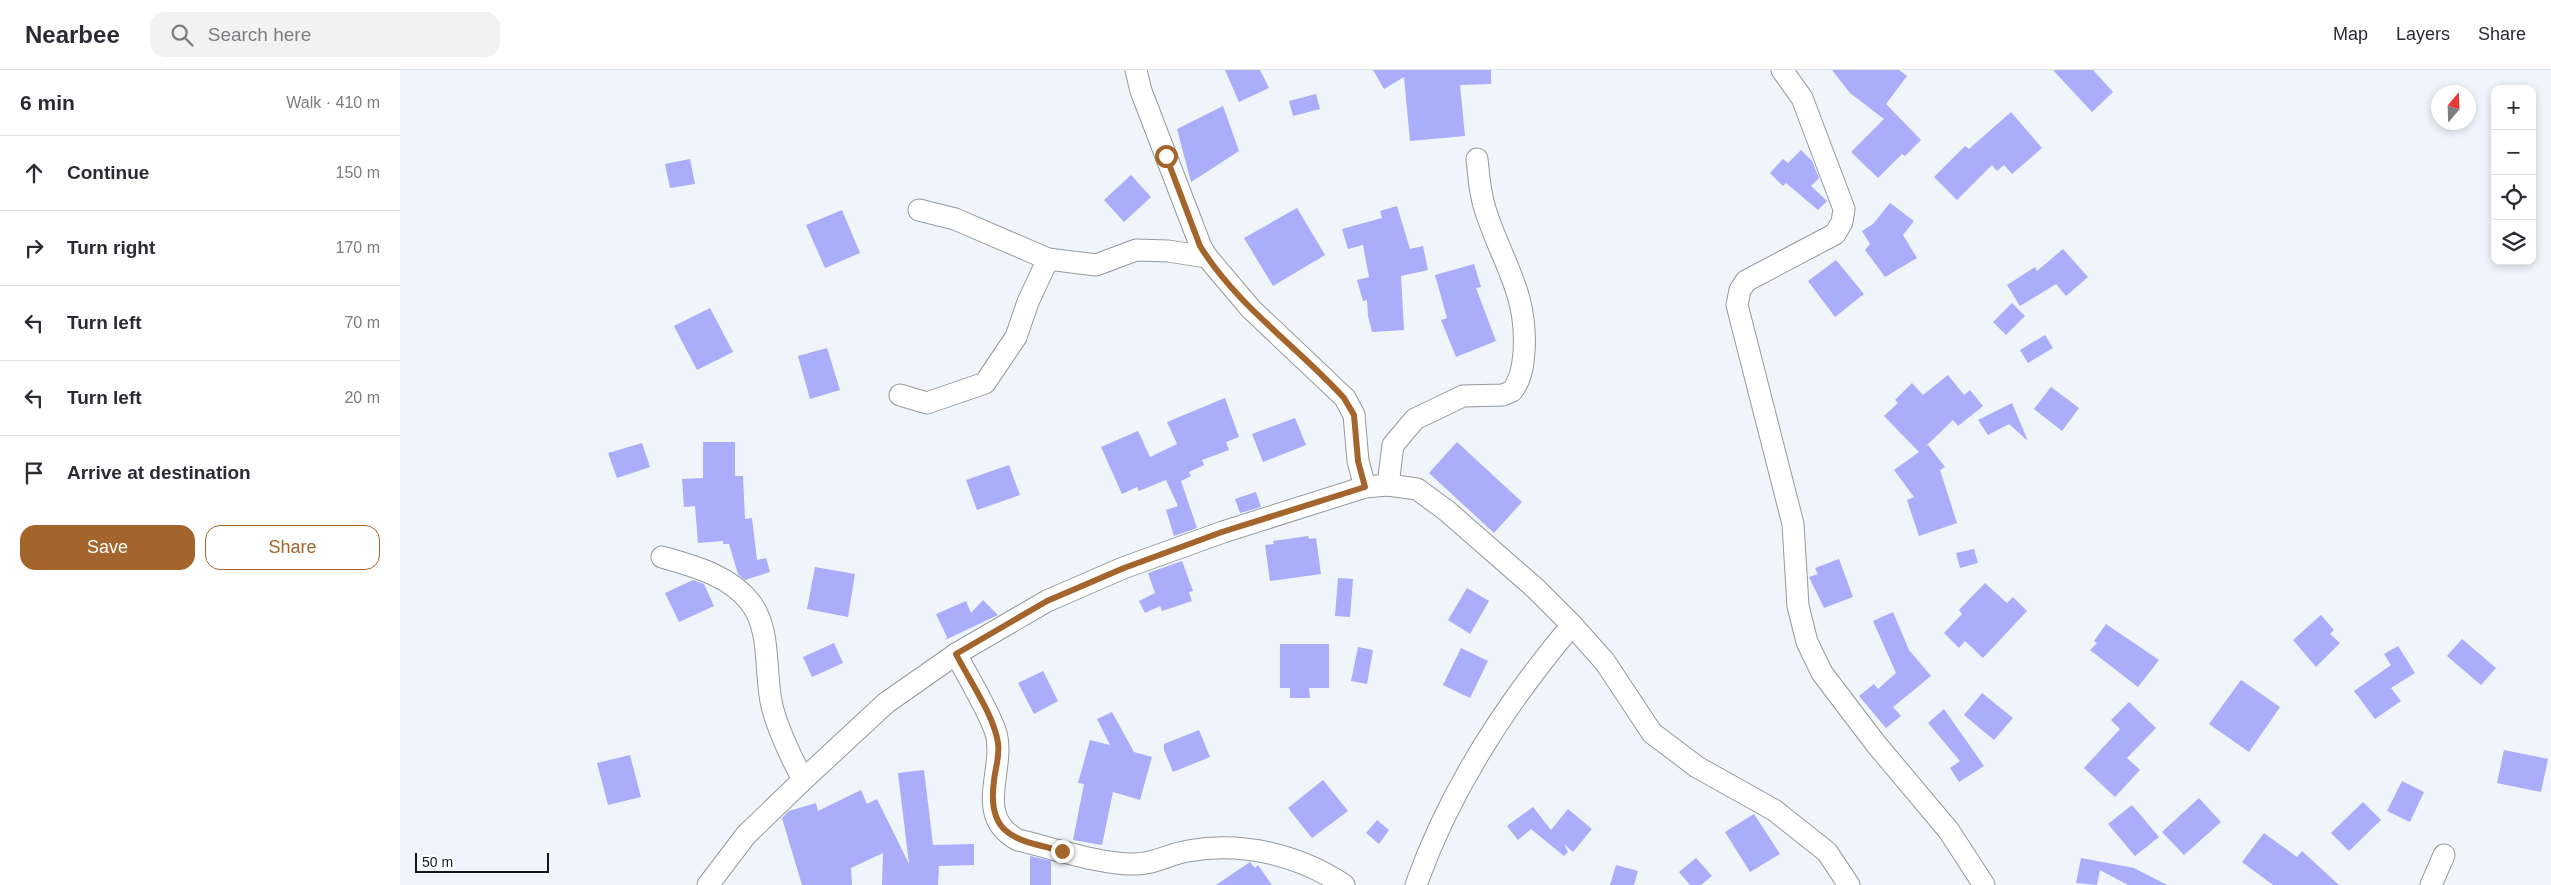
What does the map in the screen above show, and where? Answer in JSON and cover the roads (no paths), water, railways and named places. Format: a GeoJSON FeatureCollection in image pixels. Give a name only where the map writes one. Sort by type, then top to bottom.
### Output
{"type":"FeatureCollection","features":[{"type":"Feature","properties":{"kind":"street"},"geometry":{"type":"LineString","coordinates":[[1136,70],[1141,91],[1200,246],[1251,309],[1344,398],[1354,415],[1358,461],[1365,487]]}},
{"type":"Feature","properties":{"kind":"street"},"geometry":{"type":"LineString","coordinates":[[1782,70],[1802,98],[1844,209],[1842,222],[1835,234],[1746,281],[1740,290],[1737,305],[1793,524],[1798,606],[1807,642],[1822,673],[1876,744],[1949,831],[1984,885]]}},
{"type":"Feature","properties":{"kind":"street"},"geometry":{"type":"LineString","coordinates":[[1388,485],[1393,445],[1415,419],[1463,396],[1503,395],[1512,391],[1521,374],[1525,332],[1522,308],[1515,284],[1486,215],[1480,193],[1477,159]]}},
{"type":"Feature","properties":{"kind":"street"},"geometry":{"type":"LineString","coordinates":[[919,210],[955,219],[1048,259],[1096,265],[1136,250],[1168,251],[1207,257]]}},
{"type":"Feature","properties":{"kind":"street"},"geometry":{"type":"LineString","coordinates":[[900,395],[927,403],[985,384],[1016,337],[1028,302],[1048,259]]}},
{"type":"Feature","properties":{"kind":"street"},"geometry":{"type":"LineString","coordinates":[[708,885],[746,835],[803,780],[886,703],[956,654],[1047,601],[1124,568],[1222,532],[1365,487],[1388,485],[1417,489],[1447,511],[1535,588],[1572,626],[1605,662],[1652,733],[1697,767],[1774,810],[1827,852],[1849,885]]}},
{"type":"Feature","properties":{"kind":"street"},"geometry":{"type":"LineString","coordinates":[[662,557],[708,572],[730,584],[750,602],[764,639],[772,705],[792,760],[803,780]]}},
{"type":"Feature","properties":{"kind":"street"},"geometry":{"type":"LineString","coordinates":[[1416,885],[1437,834],[1469,771],[1502,717],[1543,660],[1572,626]]}},
{"type":"Feature","properties":{"kind":"street"},"geometry":{"type":"LineString","coordinates":[[956,654],[995,730],[999,745],[992,795],[995,812],[1008,835],[1018,840],[1124,864],[1154,862],[1181,852],[1208,847],[1240,848],[1283,856],[1324,872],[1344,885]]}},
{"type":"Feature","properties":{"kind":"street"},"geometry":{"type":"LineString","coordinates":[[2431,885],[2444,855]]}}]}
